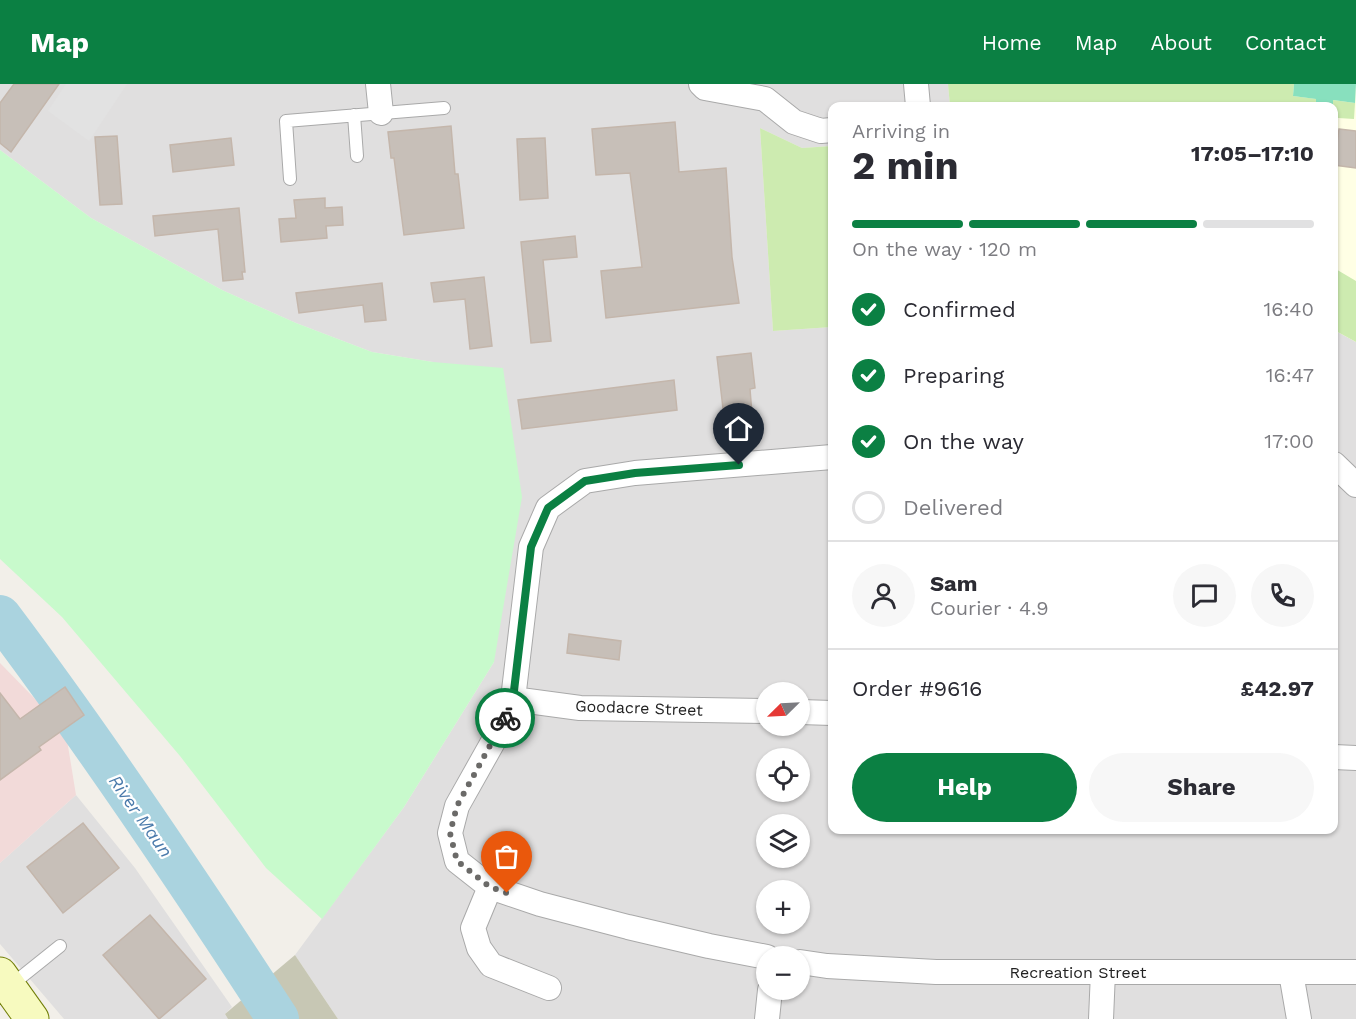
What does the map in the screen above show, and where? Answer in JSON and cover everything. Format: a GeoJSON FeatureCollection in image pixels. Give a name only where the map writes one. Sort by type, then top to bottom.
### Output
{"type":"FeatureCollection","features":[{"type":"Feature","properties":{"kind":"main road"},"geometry":{"type":"LineString","coordinates":[[4,980],[32,1019]]}},
{"type":"Feature","properties":{"kind":"street"},"geometry":{"type":"LineString","coordinates":[[378,84],[381,113]]}},
{"type":"Feature","properties":{"kind":"street"},"geometry":{"type":"LineString","coordinates":[[701,84],[705,88],[765,99],[794,122],[821,131],[828,130]]}},
{"type":"Feature","properties":{"kind":"street"},"geometry":{"type":"LineString","coordinates":[[916,84],[918,102]]}},
{"type":"Feature","properties":{"kind":"street"},"geometry":{"type":"LineString","coordinates":[[756,955],[628,927],[540,904],[490,887],[457,861],[450,833],[457,806],[498,733],[513,699],[531,547],[548,508],[585,481],[635,473],[828,457]]}},
{"type":"Feature","properties":{"kind":"street"},"geometry":{"type":"LineString","coordinates":[[1338,468],[1356,485]]}},
{"type":"Feature","properties":{"kind":"street","name":"Goodacre Street"},"geometry":{"type":"LineString","coordinates":[[513,699],[580,708],[756,711]]}},
{"type":"Feature","properties":{"kind":"street"},"geometry":{"type":"LineString","coordinates":[[810,712],[828,712]]}},
{"type":"Feature","properties":{"kind":"street"},"geometry":{"type":"LineString","coordinates":[[1338,757],[1356,758]]}},
{"type":"Feature","properties":{"kind":"street"},"geometry":{"type":"LineString","coordinates":[[490,887],[473,928],[479,948],[491,965],[549,988]]}},
{"type":"Feature","properties":{"kind":"street","name":"Recreation Street"},"geometry":{"type":"LineString","coordinates":[[810,963],[936,972],[1356,972]]}},
{"type":"Feature","properties":{"kind":"street"},"geometry":{"type":"LineString","coordinates":[[1101,1019],[1103,972]]}},
{"type":"Feature","properties":{"kind":"street"},"geometry":{"type":"LineString","coordinates":[[1291,973],[1299,1019]]}},
{"type":"Feature","properties":{"kind":"street"},"geometry":{"type":"LineString","coordinates":[[767,1019],[769,1000]]}},
{"type":"Feature","properties":{"kind":"lane"},"geometry":{"type":"LineString","coordinates":[[290,179],[286,121],[444,108]]}},
{"type":"Feature","properties":{"kind":"lane"},"geometry":{"type":"LineString","coordinates":[[354,116],[357,156]]}},
{"type":"Feature","properties":{"kind":"lane"},"geometry":{"type":"LineString","coordinates":[[4,980],[60,946]]}},
{"type":"Feature","properties":{"kind":"shaded area"},"geometry":{"type":"Polygon","coordinates":[[[0,84],[948,84],[950,102],[828,102],[828,146],[802,148],[760,128],[773,331],[828,327],[828,834],[1338,834],[1338,332],[1356,342],[1356,1019],[338,1019],[295,955],[404,807],[494,662],[433,362],[372,352],[296,323],[222,290],[91,218],[0,150],[0,84]]]}},
{"type":"Feature","properties":{"kind":"shaded area"},"geometry":{"type":"Polygon","coordinates":[[[66,84],[127,84],[89,141],[48,111],[66,84]]]}},
{"type":"Feature","properties":{"kind":"shaded area"},"geometry":{"type":"Polygon","coordinates":[[[1105,84],[1356,84],[1356,342],[1338,332],[1338,102],[1107,102],[1105,84]]]}},
{"type":"Feature","properties":{"kind":"shaded area"},"geometry":{"type":"Polygon","coordinates":[[[0,663],[39,703],[67,740],[76,795],[0,863],[0,663]]]}},
{"type":"Feature","properties":{"kind":"shaded area"},"geometry":{"type":"Polygon","coordinates":[[[76,795],[135,868],[232,1007],[225,1014],[228,1019],[64,1019],[0,944],[0,863],[76,795]]]}},
{"type":"Feature","properties":{"kind":"shaded area"},"geometry":{"type":"Polygon","coordinates":[[[295,955],[338,1019],[228,1019],[225,1014],[295,955]]]}},
{"type":"Feature","properties":{"kind":"green space"},"geometry":{"type":"Polygon","coordinates":[[[948,84],[1294,84],[1293,96],[1317,99],[1317,102],[950,102],[948,84]]]}},
{"type":"Feature","properties":{"kind":"green space"},"geometry":{"type":"Polygon","coordinates":[[[1294,84],[1356,84],[1355,103],[1333,100],[1333,102],[1316,102],[1316,99],[1293,96],[1294,84]]]}},
{"type":"Feature","properties":{"kind":"green space"},"geometry":{"type":"Polygon","coordinates":[[[1333,100],[1355,103],[1354,119],[1338,118],[1338,102],[1333,102],[1333,100]]]}},
{"type":"Feature","properties":{"kind":"green space"},"geometry":{"type":"Polygon","coordinates":[[[760,128],[802,148],[828,146],[828,327],[773,331],[760,128]]]}},
{"type":"Feature","properties":{"kind":"green space"},"geometry":{"type":"Polygon","coordinates":[[[0,150],[91,218],[222,290],[296,323],[372,352],[433,362],[503,368],[522,497],[494,662],[404,807],[322,919],[266,868],[180,756],[62,617],[0,559],[0,150]]]}},
{"type":"Feature","properties":{"kind":"green space"},"geometry":{"type":"Polygon","coordinates":[[[1338,270],[1356,281],[1356,342],[1338,332],[1338,270]]]}},
{"type":"Feature","properties":{"kind":"building"},"geometry":{"type":"Polygon","coordinates":[[[14,84],[59,84],[11,152],[0,143],[0,103],[14,84]]]}},
{"type":"Feature","properties":{"kind":"building"},"geometry":{"type":"Polygon","coordinates":[[[675,122],[679,172],[726,168],[732,257],[739,303],[606,318],[601,271],[642,267],[630,173],[596,175],[592,129],[675,122]]]}},
{"type":"Feature","properties":{"kind":"building"},"geometry":{"type":"Polygon","coordinates":[[[451,126],[455,174],[458,174],[464,228],[404,235],[394,158],[391,158],[388,132],[451,126]]]}},
{"type":"Feature","properties":{"kind":"building"},"geometry":{"type":"Polygon","coordinates":[[[1339,129],[1356,131],[1356,168],[1338,166],[1339,129]]]}},
{"type":"Feature","properties":{"kind":"building"},"geometry":{"type":"Polygon","coordinates":[[[117,136],[122,204],[100,205],[95,137],[117,136]]]}},
{"type":"Feature","properties":{"kind":"building"},"geometry":{"type":"Polygon","coordinates":[[[231,138],[234,165],[173,172],[170,145],[231,138]]]}},
{"type":"Feature","properties":{"kind":"building"},"geometry":{"type":"Polygon","coordinates":[[[545,138],[548,198],[520,200],[517,139],[545,138]]]}},
{"type":"Feature","properties":{"kind":"building"},"geometry":{"type":"Polygon","coordinates":[[[325,198],[325,208],[342,207],[343,225],[326,226],[327,238],[281,242],[279,219],[296,218],[294,200],[325,198]]]}},
{"type":"Feature","properties":{"kind":"building"},"geometry":{"type":"Polygon","coordinates":[[[239,208],[245,272],[242,272],[243,279],[223,281],[218,229],[155,236],[153,216],[239,208]]]}},
{"type":"Feature","properties":{"kind":"building"},"geometry":{"type":"Polygon","coordinates":[[[575,236],[577,257],[543,260],[551,341],[531,343],[521,242],[575,236]]]}},
{"type":"Feature","properties":{"kind":"building"},"geometry":{"type":"Polygon","coordinates":[[[484,277],[492,346],[470,349],[465,299],[434,302],[431,283],[484,277]]]}},
{"type":"Feature","properties":{"kind":"building"},"geometry":{"type":"Polygon","coordinates":[[[382,283],[386,320],[365,322],[363,305],[299,313],[296,293],[382,283]]]}},
{"type":"Feature","properties":{"kind":"building"},"geometry":{"type":"Polygon","coordinates":[[[751,353],[755,388],[750,389],[752,414],[724,417],[717,357],[751,353]]]}},
{"type":"Feature","properties":{"kind":"building"},"geometry":{"type":"Polygon","coordinates":[[[674,380],[677,410],[522,429],[518,400],[674,380]]]}},
{"type":"Feature","properties":{"kind":"building"},"geometry":{"type":"Polygon","coordinates":[[[569,634],[621,641],[619,660],[567,653],[569,634]]]}},
{"type":"Feature","properties":{"kind":"building"},"geometry":{"type":"Polygon","coordinates":[[[65,687],[84,715],[39,747],[41,750],[0,780],[0,693],[20,719],[65,687]]]}},
{"type":"Feature","properties":{"kind":"building"},"geometry":{"type":"Polygon","coordinates":[[[83,823],[119,868],[63,913],[27,867],[83,823]]]}},
{"type":"Feature","properties":{"kind":"building"},"geometry":{"type":"Polygon","coordinates":[[[150,915],[206,979],[159,1019],[103,955],[150,915]]]}},
{"type":"Feature","properties":{"kind":"waterway","name":"River Maun"},"geometry":{"type":"LineString","coordinates":[[0,616],[142,815],[278,1019]]}},
{"type":"Feature","properties":{"kind":"way so far"},"geometry":{"type":"LineString","coordinates":[[505,718],[457,806],[450,833],[457,861],[490,887],[507,893]]}},
{"type":"Feature","properties":{"kind":"route"},"geometry":{"type":"LineString","coordinates":[[505,718],[513,699],[531,547],[548,508],[585,481],[635,473],[739,465]]}}]}
